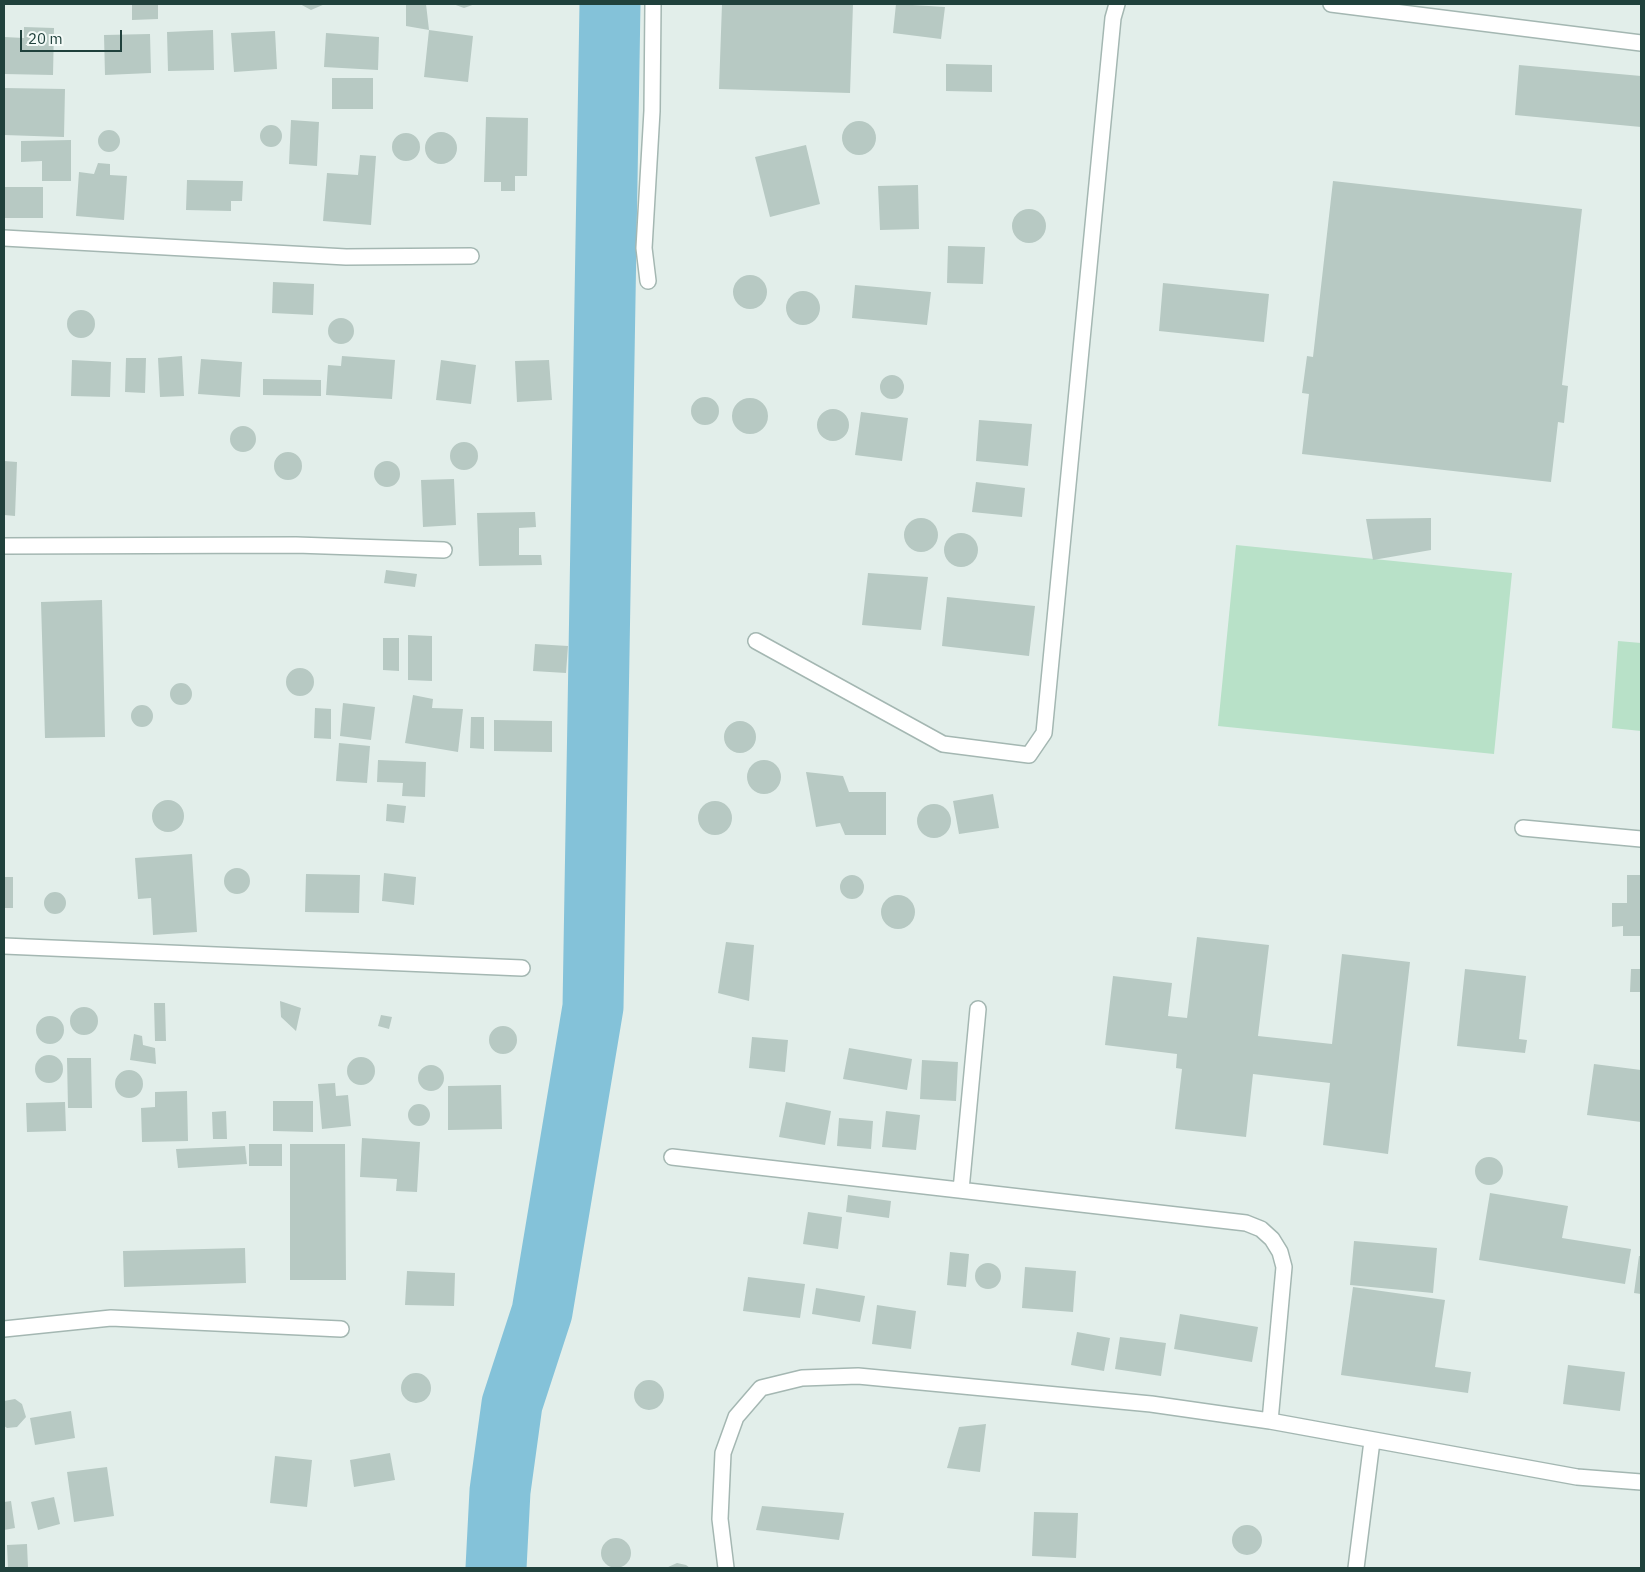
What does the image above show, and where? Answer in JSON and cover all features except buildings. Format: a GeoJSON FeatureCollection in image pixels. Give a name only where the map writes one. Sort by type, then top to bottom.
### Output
{"type":"FeatureCollection","features":[{"type":"Feature","properties":{"kind":"street"},"geometry":{"type":"LineString","coordinates":[[648,281],[644,248],[652,111],[653,4]]}},
{"type":"Feature","properties":{"kind":"street"},"geometry":{"type":"LineString","coordinates":[[756,641],[943,744],[1029,756],[1044,734],[1111,37],[1117,4]]}},
{"type":"Feature","properties":{"kind":"street"},"geometry":{"type":"LineString","coordinates":[[1331,4],[1641,43]]}},
{"type":"Feature","properties":{"kind":"street"},"geometry":{"type":"LineString","coordinates":[[4,238],[346,257],[471,256]]}},
{"type":"Feature","properties":{"kind":"street"},"geometry":{"type":"LineString","coordinates":[[4,546],[296,545],[444,550]]}},
{"type":"Feature","properties":{"kind":"street"},"geometry":{"type":"LineString","coordinates":[[1523,828],[1641,839]]}},
{"type":"Feature","properties":{"kind":"street"},"geometry":{"type":"LineString","coordinates":[[4,946],[522,968]]}},
{"type":"Feature","properties":{"kind":"street"},"geometry":{"type":"LineString","coordinates":[[961,1190],[978,1009]]}},
{"type":"Feature","properties":{"kind":"street"},"geometry":{"type":"LineString","coordinates":[[672,1157],[1246,1223],[1260,1229],[1276,1246],[1284,1267],[1270,1421]]}},
{"type":"Feature","properties":{"kind":"street"},"geometry":{"type":"LineString","coordinates":[[4,1330],[111,1318],[340,1329]]}},
{"type":"Feature","properties":{"kind":"street"},"geometry":{"type":"LineString","coordinates":[[726,1568],[720,1519],[723,1453],[736,1417],[761,1388],[802,1378],[858,1376],[1151,1404],[1270,1421],[1577,1476],[1641,1482]]}},
{"type":"Feature","properties":{"kind":"street"},"geometry":{"type":"LineString","coordinates":[[1356,1568],[1372,1440]]}},
{"type":"Feature","properties":{"kind":"green space"},"geometry":{"type":"Polygon","coordinates":[[[1236,545],[1512,573],[1494,754],[1218,726],[1236,545]]]}},
{"type":"Feature","properties":{"kind":"green space"},"geometry":{"type":"Polygon","coordinates":[[[1618,641],[1641,643],[1641,731],[1612,728],[1618,641]]]}},
{"type":"Feature","properties":{"kind":"waterway"},"geometry":{"type":"LineString","coordinates":[[496,1568],[500,1491],[512,1404],[542,1312],[593,1007],[610,4]]}}]}
